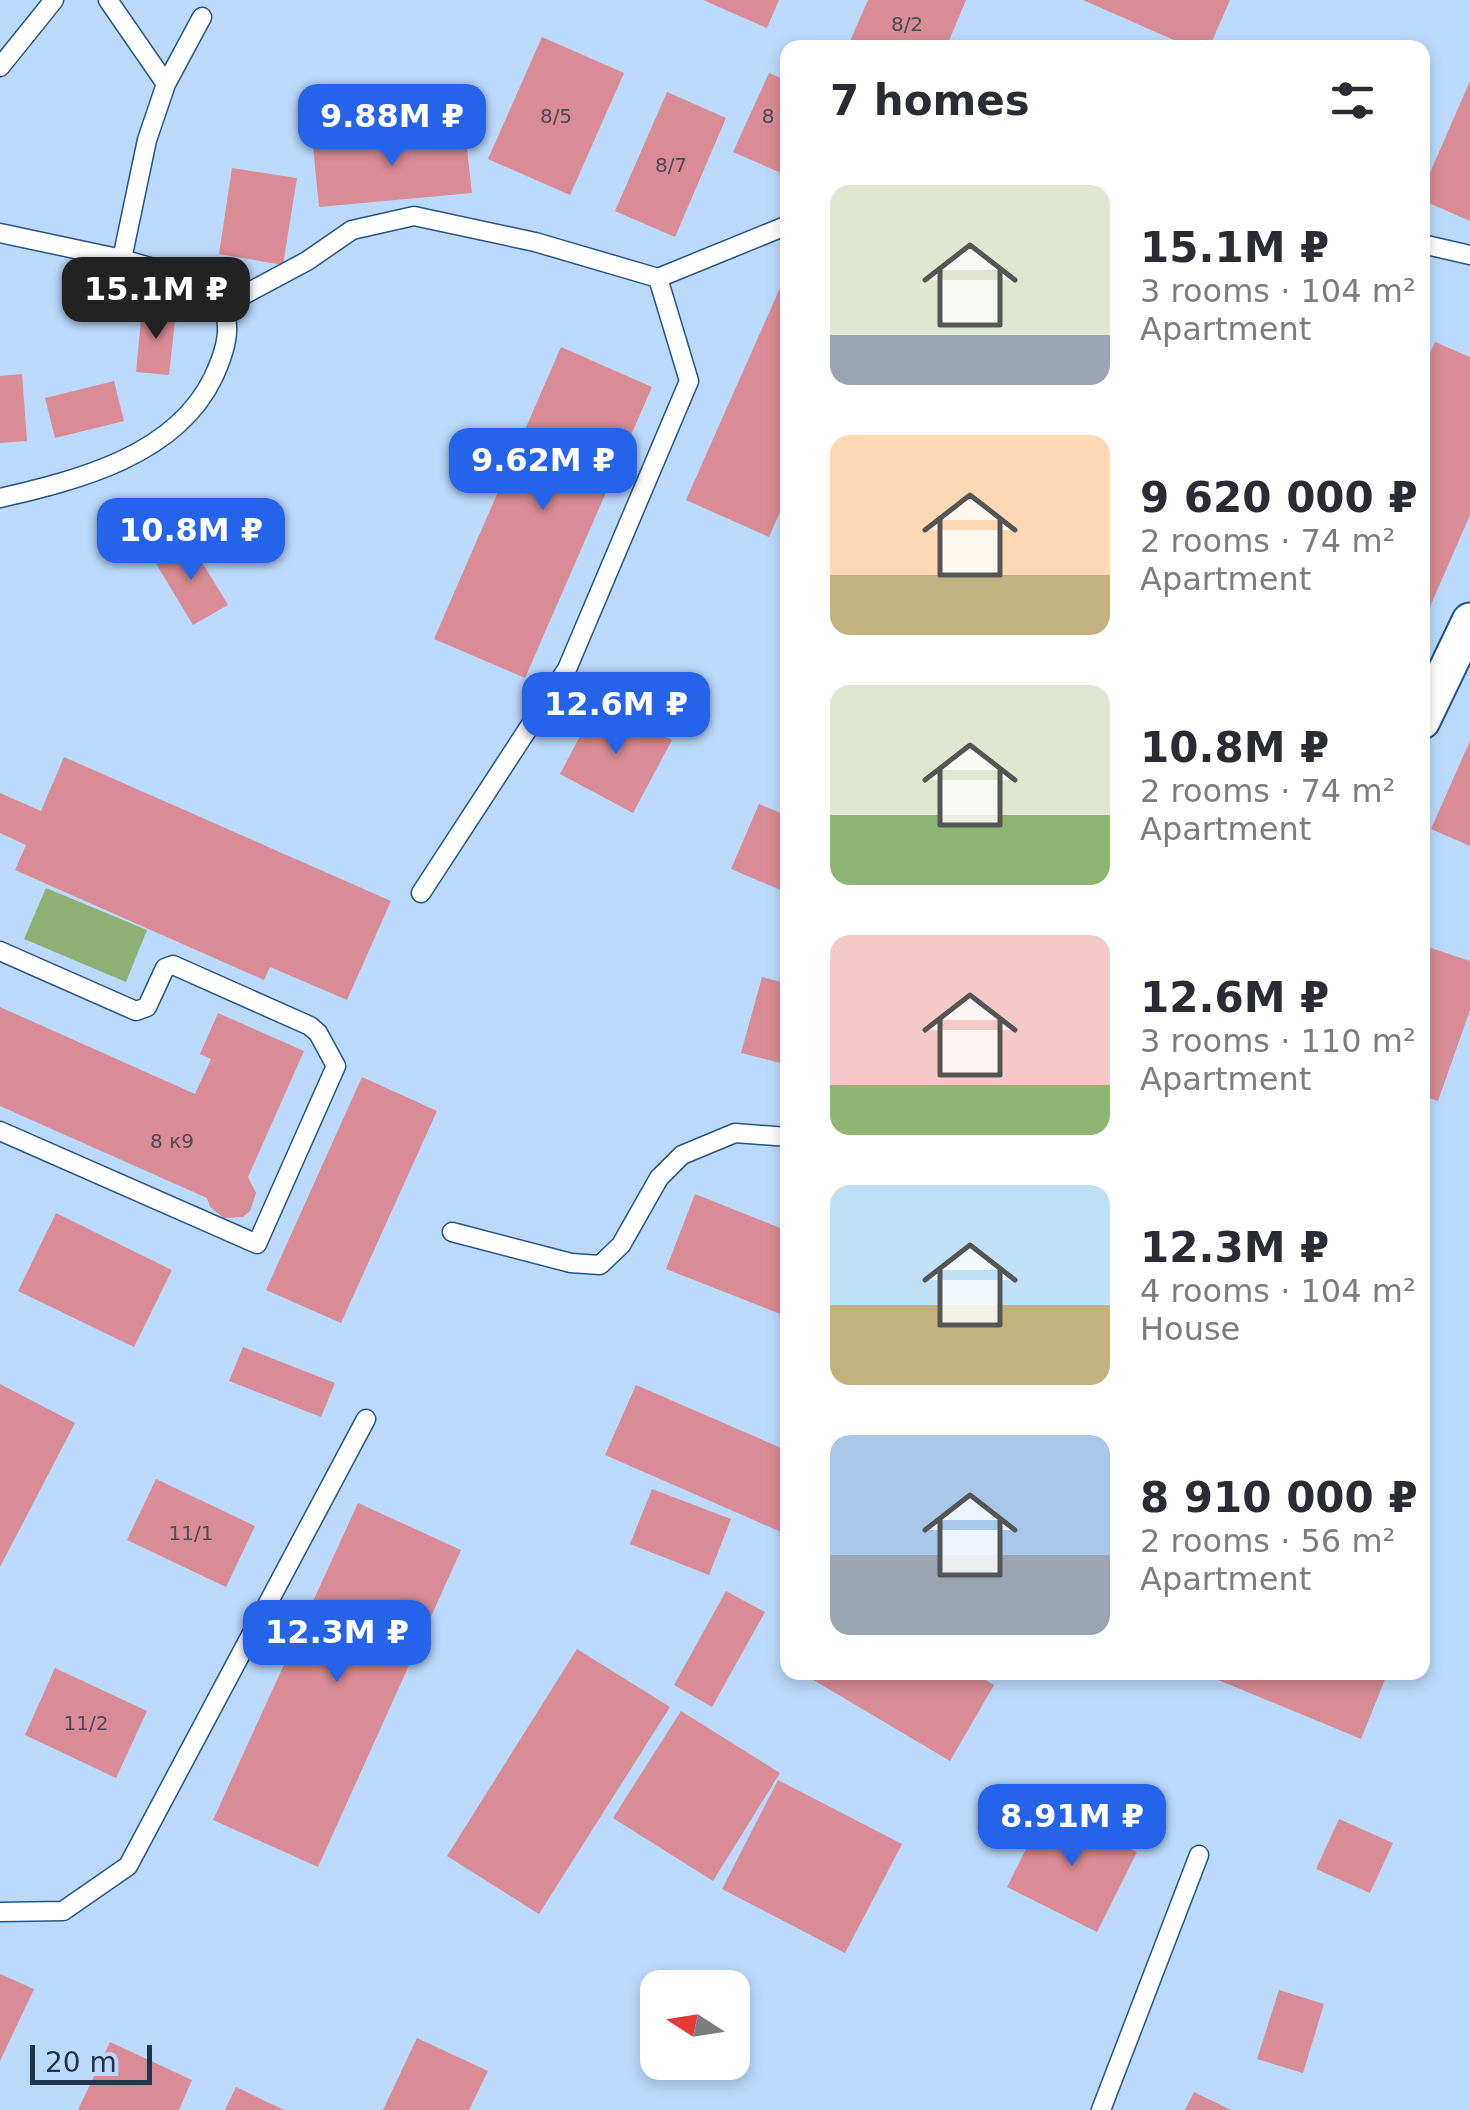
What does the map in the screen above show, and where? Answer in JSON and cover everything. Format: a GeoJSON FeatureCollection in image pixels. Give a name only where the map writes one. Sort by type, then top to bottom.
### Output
{"type":"FeatureCollection","features":[{"type":"Feature","properties":{"kind":"street"},"geometry":{"type":"LineString","coordinates":[[1430,697],[1470,622]]}},
{"type":"Feature","properties":{"kind":"lane"},"geometry":{"type":"LineString","coordinates":[[0,67],[54,0]]}},
{"type":"Feature","properties":{"kind":"lane"},"geometry":{"type":"LineString","coordinates":[[108,0],[166,84]]}},
{"type":"Feature","properties":{"kind":"lane"},"geometry":{"type":"LineString","coordinates":[[122,259],[147,140],[166,84],[202,17]]}},
{"type":"Feature","properties":{"kind":"lane"},"geometry":{"type":"LineString","coordinates":[[223,306],[307,261],[352,230],[414,216],[535,242],[658,278],[780,228]]}},
{"type":"Feature","properties":{"kind":"lane"},"geometry":{"type":"LineString","coordinates":[[0,233],[122,259],[202,282],[222,297],[227,329],[221,363],[201,402],[144,450],[66,483],[0,498]]}},
{"type":"Feature","properties":{"kind":"lane"},"geometry":{"type":"LineString","coordinates":[[1430,246],[1470,255]]}},
{"type":"Feature","properties":{"kind":"lane"},"geometry":{"type":"LineString","coordinates":[[421,893],[567,669],[690,381],[658,278]]}},
{"type":"Feature","properties":{"kind":"lane"},"geometry":{"type":"LineString","coordinates":[[0,951],[136,1011],[147,1007],[164,968],[173,965],[310,1026],[336,1066],[257,1244],[0,1131]]}},
{"type":"Feature","properties":{"kind":"lane"},"geometry":{"type":"LineString","coordinates":[[452,1232],[571,1263],[600,1265],[621,1245],[659,1178],[682,1154],[735,1133],[780,1136]]}},
{"type":"Feature","properties":{"kind":"lane"},"geometry":{"type":"LineString","coordinates":[[0,1912],[63,1912],[128,1866],[366,1419]]}},
{"type":"Feature","properties":{"kind":"lane"},"geometry":{"type":"LineString","coordinates":[[1101,2110],[1199,1855]]}},
{"type":"Feature","properties":{"kind":"green space"},"geometry":{"type":"Polygon","coordinates":[[[46,888],[147,930],[126,982],[24,939],[46,888]]]}},
{"type":"Feature","properties":{"kind":"building"},"geometry":{"type":"Polygon","coordinates":[[[703,0],[779,0],[767,28],[703,0]]]}},
{"type":"Feature","properties":{"kind":"building"},"geometry":{"type":"Polygon","coordinates":[[[868,0],[966,0],[949,40],[850,40],[868,0]]]}},
{"type":"Feature","properties":{"kind":"building"},"geometry":{"type":"Polygon","coordinates":[[[1083,0],[1230,0],[1212,40],[1174,40],[1083,0]]]}},
{"type":"Feature","properties":{"kind":"building"},"geometry":{"type":"Polygon","coordinates":[[[542,37],[624,73],[570,195],[488,159],[542,37]]]}},
{"type":"Feature","properties":{"kind":"building"},"geometry":{"type":"Polygon","coordinates":[[[769,73],[780,78],[780,173],[733,152],[769,73]]]}},
{"type":"Feature","properties":{"kind":"building"},"geometry":{"type":"Polygon","coordinates":[[[1470,81],[1470,221],[1430,204],[1430,173],[1470,81]]]}},
{"type":"Feature","properties":{"kind":"building"},"geometry":{"type":"Polygon","coordinates":[[[667,92],[726,118],[675,237],[615,211],[667,92]]]}},
{"type":"Feature","properties":{"kind":"building"},"geometry":{"type":"Polygon","coordinates":[[[465,131],[472,193],[319,207],[313,146],[465,131]]]}},
{"type":"Feature","properties":{"kind":"building"},"geometry":{"type":"Polygon","coordinates":[[[232,168],[297,178],[283,265],[219,254],[232,168]]]}},
{"type":"Feature","properties":{"kind":"building"},"geometry":{"type":"Polygon","coordinates":[[[780,288],[780,512],[769,537],[686,500],[780,288]]]}},
{"type":"Feature","properties":{"kind":"building"},"geometry":{"type":"Polygon","coordinates":[[[142,309],[176,312],[169,375],[136,372],[142,309]]]}},
{"type":"Feature","properties":{"kind":"building"},"geometry":{"type":"Polygon","coordinates":[[[1435,342],[1470,357],[1470,515],[1430,607],[1430,353],[1435,342]]]}},
{"type":"Feature","properties":{"kind":"building"},"geometry":{"type":"Polygon","coordinates":[[[561,347],[652,387],[525,678],[434,639],[561,347]]]}},
{"type":"Feature","properties":{"kind":"building"},"geometry":{"type":"Polygon","coordinates":[[[22,374],[27,441],[0,443],[0,376],[22,374]]]}},
{"type":"Feature","properties":{"kind":"building"},"geometry":{"type":"Polygon","coordinates":[[[114,381],[124,421],[55,438],[45,398],[114,381]]]}},
{"type":"Feature","properties":{"kind":"building"},"geometry":{"type":"Polygon","coordinates":[[[189,541],[228,605],[193,625],[155,562],[189,541]]]}},
{"type":"Feature","properties":{"kind":"building"},"geometry":{"type":"Polygon","coordinates":[[[598,702],[672,740],[633,813],[560,774],[598,702]]]}},
{"type":"Feature","properties":{"kind":"building"},"geometry":{"type":"Polygon","coordinates":[[[1470,741],[1470,846],[1431,829],[1470,741]]]}},
{"type":"Feature","properties":{"kind":"building"},"geometry":{"type":"Polygon","coordinates":[[[64,757],[391,901],[347,1000],[270,967],[264,980],[15,870],[26,845],[0,833],[0,793],[41,811],[64,757]]]}},
{"type":"Feature","properties":{"kind":"building"},"geometry":{"type":"Polygon","coordinates":[[[759,804],[780,813],[780,890],[731,869],[759,804]]]}},
{"type":"Feature","properties":{"kind":"building"},"geometry":{"type":"Polygon","coordinates":[[[1430,948],[1470,961],[1470,1010],[1438,1101],[1430,1098],[1430,948]]]}},
{"type":"Feature","properties":{"kind":"building"},"geometry":{"type":"Polygon","coordinates":[[[762,977],[780,982],[780,1063],[741,1053],[762,977]]]}},
{"type":"Feature","properties":{"kind":"building"},"geometry":{"type":"Polygon","coordinates":[[[0,1007],[195,1094],[211,1059],[200,1054],[218,1013],[304,1051],[248,1177],[256,1193],[250,1211],[243,1217],[224,1218],[210,1207],[207,1198],[0,1106],[0,1007]]]}},
{"type":"Feature","properties":{"kind":"building"},"geometry":{"type":"Polygon","coordinates":[[[362,1077],[437,1111],[341,1323],[266,1290],[362,1077]]]}},
{"type":"Feature","properties":{"kind":"building"},"geometry":{"type":"Polygon","coordinates":[[[695,1194],[780,1228],[780,1314],[666,1269],[695,1194]]]}},
{"type":"Feature","properties":{"kind":"building"},"geometry":{"type":"Polygon","coordinates":[[[56,1213],[172,1270],[134,1347],[18,1291],[56,1213]]]}},
{"type":"Feature","properties":{"kind":"building"},"geometry":{"type":"Polygon","coordinates":[[[243,1347],[335,1383],[321,1417],[229,1381],[243,1347]]]}},
{"type":"Feature","properties":{"kind":"building"},"geometry":{"type":"Polygon","coordinates":[[[0,1384],[75,1423],[0,1567],[0,1384]]]}},
{"type":"Feature","properties":{"kind":"building"},"geometry":{"type":"Polygon","coordinates":[[[636,1385],[780,1448],[780,1532],[605,1455],[636,1385]]]}},
{"type":"Feature","properties":{"kind":"building"},"geometry":{"type":"Polygon","coordinates":[[[156,1479],[255,1526],[226,1587],[127,1540],[156,1479]]]}},
{"type":"Feature","properties":{"kind":"building"},"geometry":{"type":"Polygon","coordinates":[[[652,1489],[731,1519],[709,1575],[630,1544],[652,1489]]]}},
{"type":"Feature","properties":{"kind":"building"},"geometry":{"type":"Polygon","coordinates":[[[358,1503],[461,1550],[318,1867],[213,1820],[358,1503]]]}},
{"type":"Feature","properties":{"kind":"building"},"geometry":{"type":"Polygon","coordinates":[[[726,1591],[765,1612],[712,1707],[674,1685],[726,1591]]]}},
{"type":"Feature","properties":{"kind":"building"},"geometry":{"type":"Polygon","coordinates":[[[577,1649],[670,1707],[539,1914],[447,1856],[577,1649]]]}},
{"type":"Feature","properties":{"kind":"building"},"geometry":{"type":"Polygon","coordinates":[[[55,1668],[147,1711],[116,1778],[25,1735],[55,1668]]]}},
{"type":"Feature","properties":{"kind":"building"},"geometry":{"type":"Polygon","coordinates":[[[813,1680],[986,1680],[994,1685],[950,1761],[813,1680]]]}},
{"type":"Feature","properties":{"kind":"building"},"geometry":{"type":"Polygon","coordinates":[[[1218,1680],[1385,1680],[1361,1739],[1218,1680]]]}},
{"type":"Feature","properties":{"kind":"building"},"geometry":{"type":"Polygon","coordinates":[[[681,1711],[780,1773],[713,1881],[613,1818],[681,1711]]]}},
{"type":"Feature","properties":{"kind":"building"},"geometry":{"type":"Polygon","coordinates":[[[778,1780],[902,1844],[845,1953],[722,1889],[778,1780]]]}},
{"type":"Feature","properties":{"kind":"building"},"geometry":{"type":"Polygon","coordinates":[[[1047,1807],[1137,1852],[1097,1932],[1007,1887],[1047,1807]]]}},
{"type":"Feature","properties":{"kind":"building"},"geometry":{"type":"Polygon","coordinates":[[[1339,1819],[1393,1843],[1370,1893],[1316,1869],[1339,1819]]]}},
{"type":"Feature","properties":{"kind":"building"},"geometry":{"type":"Polygon","coordinates":[[[0,1974],[34,1989],[0,2061],[0,1974]]]}},
{"type":"Feature","properties":{"kind":"building"},"geometry":{"type":"Polygon","coordinates":[[[1279,1990],[1324,2004],[1303,2073],[1257,2059],[1279,1990]]]}},
{"type":"Feature","properties":{"kind":"building"},"geometry":{"type":"Polygon","coordinates":[[[417,2038],[488,2071],[469,2110],[383,2110],[417,2038]]]}},
{"type":"Feature","properties":{"kind":"building"},"geometry":{"type":"Polygon","coordinates":[[[110,2042],[192,2080],[179,2110],[78,2110],[110,2042]]]}},
{"type":"Feature","properties":{"kind":"building"},"geometry":{"type":"Polygon","coordinates":[[[236,2087],[284,2110],[225,2110],[236,2087]]]}},
{"type":"Feature","properties":{"kind":"building"},"geometry":{"type":"Polygon","coordinates":[[[1194,2092],[1231,2110],[1185,2110],[1194,2092]]]}}]}
